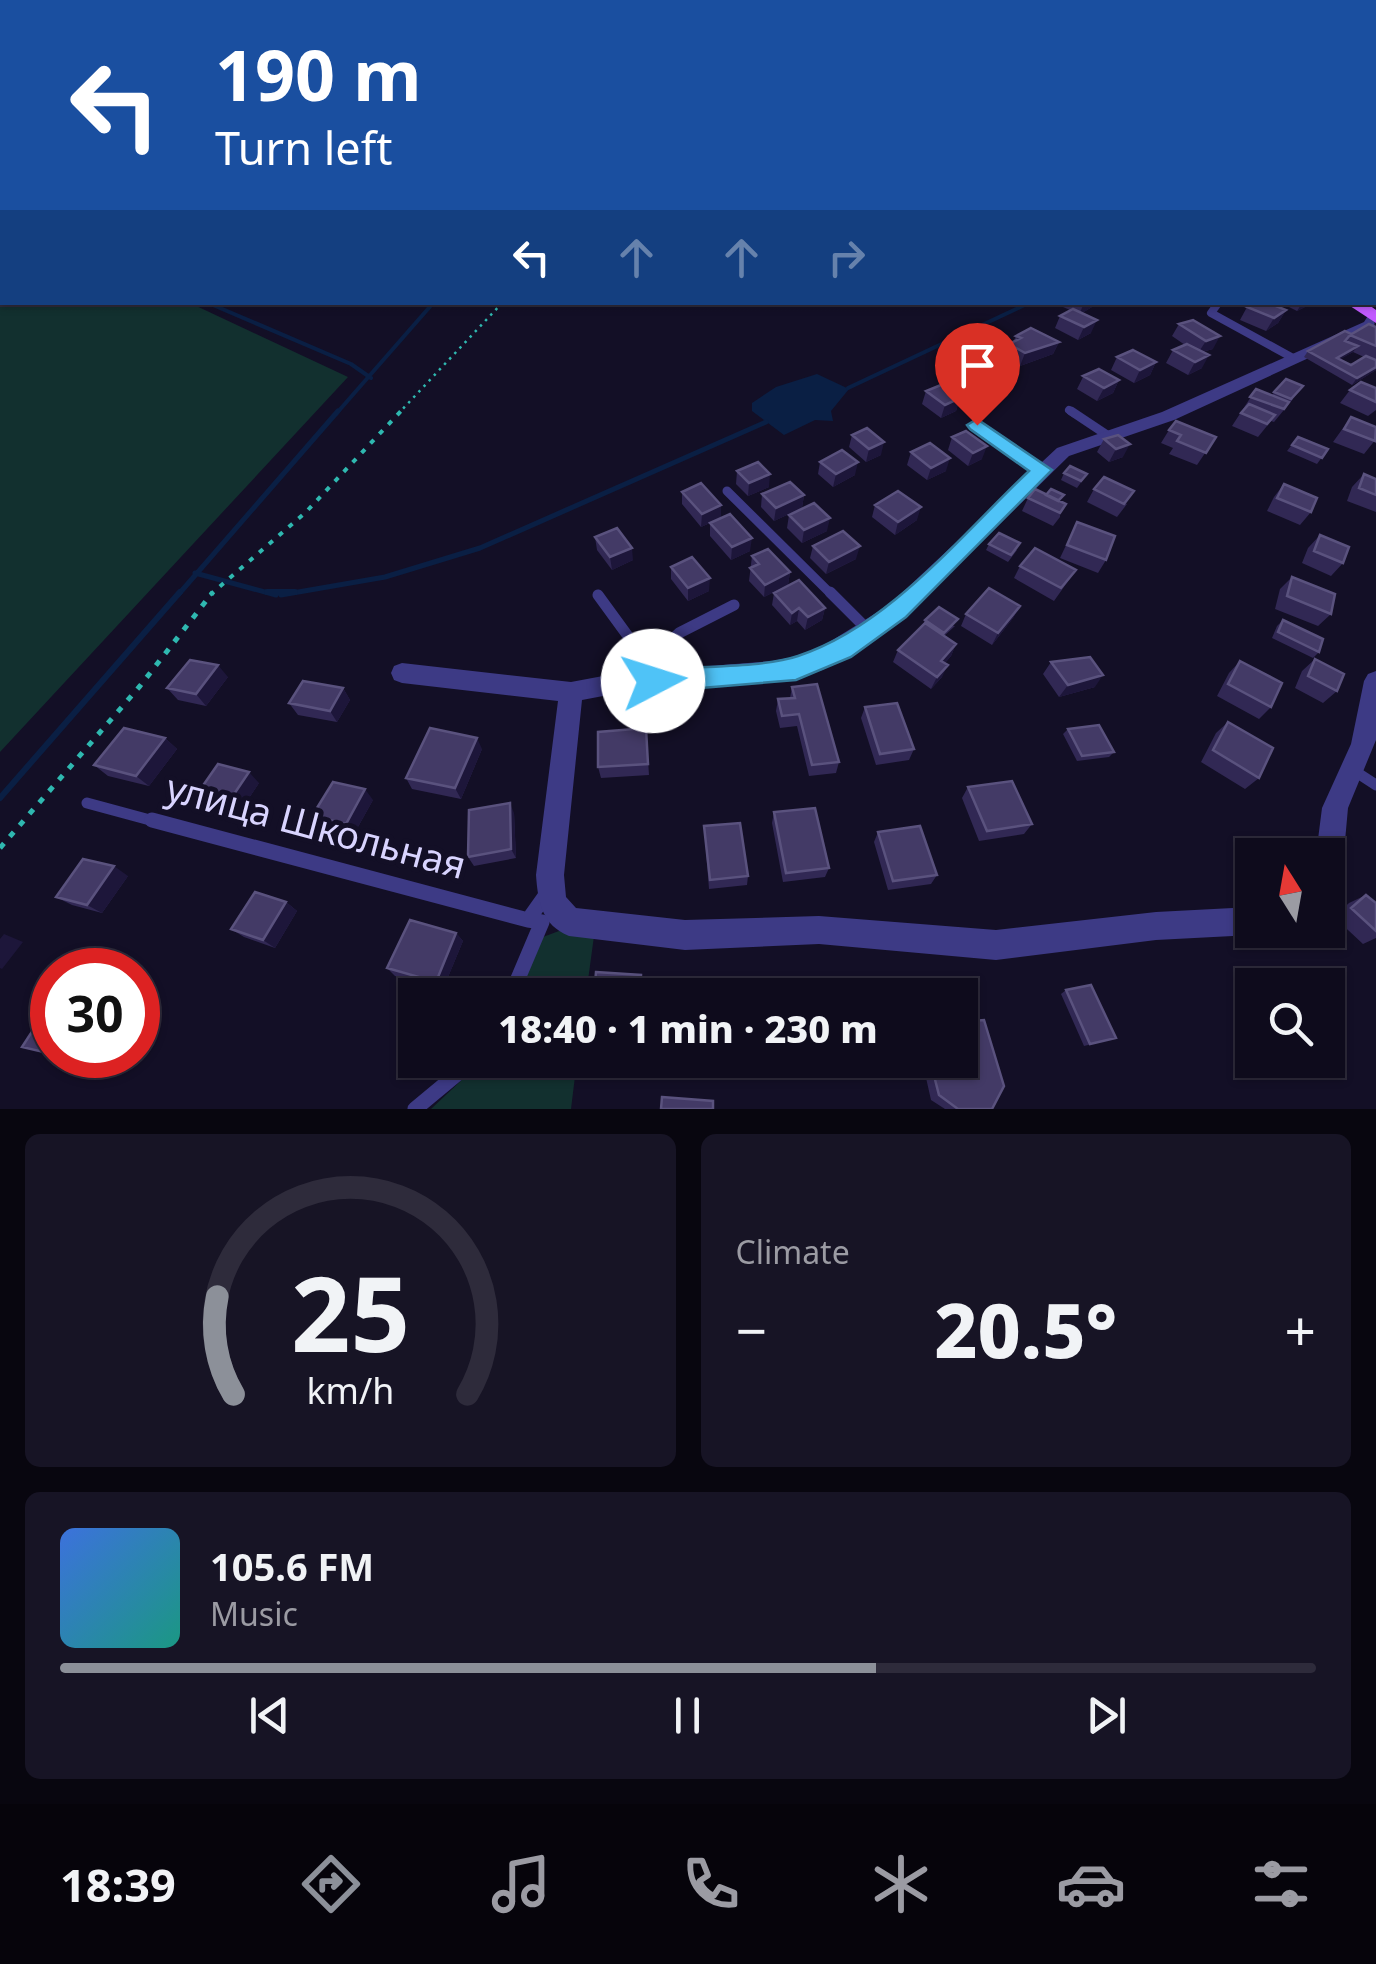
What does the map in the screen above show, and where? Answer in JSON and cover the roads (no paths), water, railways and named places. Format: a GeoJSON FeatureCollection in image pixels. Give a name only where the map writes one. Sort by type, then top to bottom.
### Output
{"type":"FeatureCollection","features":[{"type":"Feature","properties":{"kind":"street"},"geometry":{"type":"LineString","coordinates":[[402,674],[571,692],[651,672],[796,669],[833,654],[870,632],[1070,448],[1168,416],[1369,326],[1375,316]]}},
{"type":"Feature","properties":{"kind":"street"},"geometry":{"type":"LineString","coordinates":[[1332,838],[1335,808],[1353,770],[1376,681]]}},
{"type":"Feature","properties":{"kind":"street"},"geometry":{"type":"LineString","coordinates":[[571,692],[550,876],[552,903],[569,922],[685,936],[819,930],[996,945],[1156,926],[1235,922]]}},
{"type":"Feature","properties":{"kind":"lane"},"geometry":{"type":"LineString","coordinates":[[1217,305],[1211,313],[1292,358]]}},
{"type":"Feature","properties":{"kind":"lane"},"geometry":{"type":"LineString","coordinates":[[1069,410],[1108,435]]}},
{"type":"Feature","properties":{"kind":"lane"},"geometry":{"type":"LineString","coordinates":[[977,425],[1042,470]]}},
{"type":"Feature","properties":{"kind":"lane"},"geometry":{"type":"LineString","coordinates":[[726,491],[870,632]]}},
{"type":"Feature","properties":{"kind":"lane"},"geometry":{"type":"LineString","coordinates":[[598,595],[651,672],[679,633],[734,605]]}},
{"type":"Feature","properties":{"kind":"lane"},"geometry":{"type":"LineString","coordinates":[[1353,770],[1376,785]]}},
{"type":"Feature","properties":{"kind":"lane","name":"улица Школьная"},"geometry":{"type":"LineString","coordinates":[[87,802],[528,920]]}},
{"type":"Feature","properties":{"kind":"lane"},"geometry":{"type":"LineString","coordinates":[[528,920],[543,904],[550,876]]}},
{"type":"Feature","properties":{"kind":"lane"},"geometry":{"type":"LineString","coordinates":[[517,978],[542,922],[528,920]]}},
{"type":"Feature","properties":{"kind":"lane"},"geometry":{"type":"LineString","coordinates":[[415,1109],[452,1078]]}},
{"type":"Feature","properties":{"kind":"water"},"geometry":{"type":"Polygon","coordinates":[[[817,374],[849,389],[831,411],[833,421],[815,420],[784,435],[752,411],[752,403],[776,387],[817,374]]]}},
{"type":"Feature","properties":{"kind":"waterway"},"geometry":{"type":"LineString","coordinates":[[213,305],[351,364],[369,376]]}},
{"type":"Feature","properties":{"kind":"waterway"},"geometry":{"type":"LineString","coordinates":[[369,376],[431,305]]}},
{"type":"Feature","properties":{"kind":"waterway"},"geometry":{"type":"LineString","coordinates":[[848,388],[1025,305]]}},
{"type":"Feature","properties":{"kind":"waterway"},"geometry":{"type":"LineString","coordinates":[[336,414],[369,376]]}},
{"type":"Feature","properties":{"kind":"waterway"},"geometry":{"type":"LineString","coordinates":[[197,573],[338,411]]}},
{"type":"Feature","properties":{"kind":"waterway"},"geometry":{"type":"LineString","coordinates":[[281,595],[385,577],[480,548],[766,422]]}},
{"type":"Feature","properties":{"kind":"waterway"},"geometry":{"type":"LineString","coordinates":[[178,595],[197,573]]}},
{"type":"Feature","properties":{"kind":"waterway"},"geometry":{"type":"LineString","coordinates":[[197,573],[276,595]]}},
{"type":"Feature","properties":{"kind":"waterway"},"geometry":{"type":"LineString","coordinates":[[0,798],[180,592]]}},
{"type":"Feature","properties":{"kind":"waterway"},"geometry":{"type":"LineString","coordinates":[[267,592],[295,592]]}}]}
